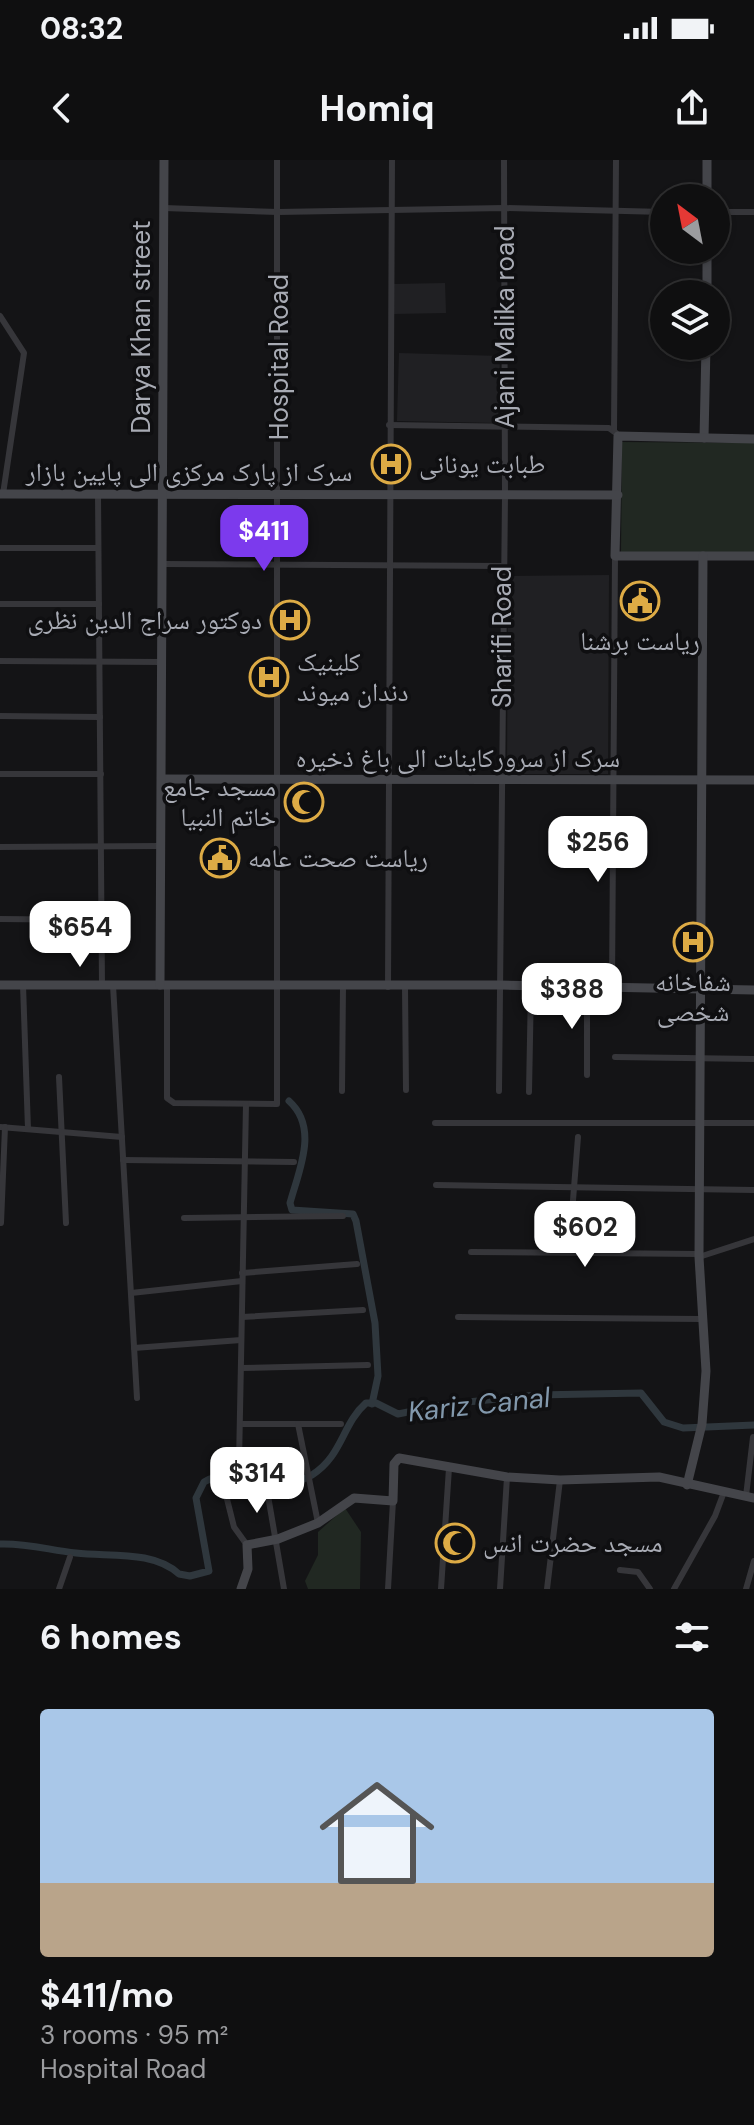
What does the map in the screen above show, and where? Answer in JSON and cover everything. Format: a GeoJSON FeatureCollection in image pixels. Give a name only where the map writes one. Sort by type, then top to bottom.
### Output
{"type":"FeatureCollection","features":[{"type":"Feature","properties":{"kind":"street","name":"Darya Khan street"},"geometry":{"type":"LineString","coordinates":[[163,985],[164,160]]}},
{"type":"Feature","properties":{"kind":"street","name":"Hospital Road"},"geometry":{"type":"LineString","coordinates":[[246,1104],[278,1102],[280,494],[277,160]]}},
{"type":"Feature","properties":{"kind":"street"},"geometry":{"type":"LineString","coordinates":[[388,987],[392,160]]}},
{"type":"Feature","properties":{"kind":"street","name":"Ajani Malika road"},"geometry":{"type":"LineString","coordinates":[[504,160],[505,495]]}},
{"type":"Feature","properties":{"kind":"street"},"geometry":{"type":"LineString","coordinates":[[612,987],[618,495],[616,160]]}},
{"type":"Feature","properties":{"kind":"street"},"geometry":{"type":"LineString","coordinates":[[707,160],[707,184]]}},
{"type":"Feature","properties":{"kind":"street"},"geometry":{"type":"LineString","coordinates":[[163,208],[278,212],[504,208],[650,212]]}},
{"type":"Feature","properties":{"kind":"street"},"geometry":{"type":"LineString","coordinates":[[730,212],[754,212]]}},
{"type":"Feature","properties":{"kind":"street"},"geometry":{"type":"LineString","coordinates":[[0,316],[24,353],[2,494]]}},
{"type":"Feature","properties":{"kind":"street"},"geometry":{"type":"LineString","coordinates":[[704,438],[706,360]]}},
{"type":"Feature","properties":{"kind":"street"},"geometry":{"type":"LineString","coordinates":[[389,425],[754,439]]}},
{"type":"Feature","properties":{"kind":"street","name":"سرک از پارک مرکزی الی پایین بازار"},"geometry":{"type":"LineString","coordinates":[[2,494],[618,495]]}},
{"type":"Feature","properties":{"kind":"street"},"geometry":{"type":"LineString","coordinates":[[98,494],[102,985]]}},
{"type":"Feature","properties":{"kind":"street","name":"Sharifi Road"},"geometry":{"type":"LineString","coordinates":[[499,1091],[505,495]]}},
{"type":"Feature","properties":{"kind":"street"},"geometry":{"type":"LineString","coordinates":[[0,548],[98,548]]}},
{"type":"Feature","properties":{"kind":"street"},"geometry":{"type":"LineString","coordinates":[[615,556],[754,556]]}},
{"type":"Feature","properties":{"kind":"street"},"geometry":{"type":"LineString","coordinates":[[687,1485],[701,1428],[706,1371],[699,1256],[703,990],[703,556]]}},
{"type":"Feature","properties":{"kind":"street"},"geometry":{"type":"LineString","coordinates":[[163,564],[502,566]]}},
{"type":"Feature","properties":{"kind":"street"},"geometry":{"type":"LineString","coordinates":[[0,604],[99,604]]}},
{"type":"Feature","properties":{"kind":"street"},"geometry":{"type":"LineString","coordinates":[[0,661],[162,662]]}},
{"type":"Feature","properties":{"kind":"street"},"geometry":{"type":"LineString","coordinates":[[0,716],[100,717]]}},
{"type":"Feature","properties":{"kind":"street"},"geometry":{"type":"LineString","coordinates":[[0,774],[101,774]]}},
{"type":"Feature","properties":{"kind":"street","name":"سرک از سرورکاینات الی باغ ذخیره"},"geometry":{"type":"LineString","coordinates":[[162,779],[754,780]]}},
{"type":"Feature","properties":{"kind":"street"},"geometry":{"type":"LineString","coordinates":[[0,847],[161,846]]}},
{"type":"Feature","properties":{"kind":"street"},"geometry":{"type":"LineString","coordinates":[[0,919],[101,920]]}},
{"type":"Feature","properties":{"kind":"street"},"geometry":{"type":"LineString","coordinates":[[0,985],[500,985],[754,990]]}},
{"type":"Feature","properties":{"kind":"street"},"geometry":{"type":"LineString","coordinates":[[23,985],[28,1129]]}},
{"type":"Feature","properties":{"kind":"street"},"geometry":{"type":"LineString","coordinates":[[113,985],[137,1398]]}},
{"type":"Feature","properties":{"kind":"street"},"geometry":{"type":"LineString","coordinates":[[163,985],[167,1098],[174,1103],[246,1104],[239,1463]]}},
{"type":"Feature","properties":{"kind":"street"},"geometry":{"type":"LineString","coordinates":[[342,1091],[343,986]]}},
{"type":"Feature","properties":{"kind":"street"},"geometry":{"type":"LineString","coordinates":[[529,1092],[531,986]]}},
{"type":"Feature","properties":{"kind":"street"},"geometry":{"type":"LineString","coordinates":[[405,987],[406,1090]]}},
{"type":"Feature","properties":{"kind":"street"},"geometry":{"type":"LineString","coordinates":[[587,987],[587,1075]]}},
{"type":"Feature","properties":{"kind":"street"},"geometry":{"type":"LineString","coordinates":[[615,1057],[754,1059]]}},
{"type":"Feature","properties":{"kind":"street"},"geometry":{"type":"LineString","coordinates":[[59,1077],[66,1223]]}},
{"type":"Feature","properties":{"kind":"street"},"geometry":{"type":"LineString","coordinates":[[435,1123],[754,1123]]}},
{"type":"Feature","properties":{"kind":"street"},"geometry":{"type":"LineString","coordinates":[[1,1223],[2,1127],[122,1137]]}},
{"type":"Feature","properties":{"kind":"street"},"geometry":{"type":"LineString","coordinates":[[572,1213],[578,1137]]}},
{"type":"Feature","properties":{"kind":"street"},"geometry":{"type":"LineString","coordinates":[[123,1160],[294,1162]]}},
{"type":"Feature","properties":{"kind":"street"},"geometry":{"type":"LineString","coordinates":[[436,1185],[754,1190]]}},
{"type":"Feature","properties":{"kind":"street"},"geometry":{"type":"LineString","coordinates":[[184,1218],[343,1216]]}},
{"type":"Feature","properties":{"kind":"street"},"geometry":{"type":"LineString","coordinates":[[471,1252],[699,1256],[754,1239]]}},
{"type":"Feature","properties":{"kind":"street"},"geometry":{"type":"LineString","coordinates":[[242,1273],[357,1264]]}},
{"type":"Feature","properties":{"kind":"street"},"geometry":{"type":"LineString","coordinates":[[131,1293],[242,1281]]}},
{"type":"Feature","properties":{"kind":"street"},"geometry":{"type":"LineString","coordinates":[[242,1317],[363,1310]]}},
{"type":"Feature","properties":{"kind":"street"},"geometry":{"type":"LineString","coordinates":[[458,1317],[702,1319]]}},
{"type":"Feature","properties":{"kind":"street"},"geometry":{"type":"LineString","coordinates":[[134,1348],[241,1340]]}},
{"type":"Feature","properties":{"kind":"street"},"geometry":{"type":"LineString","coordinates":[[241,1368],[368,1365]]}},
{"type":"Feature","properties":{"kind":"street"},"geometry":{"type":"LineString","coordinates":[[240,1424],[341,1424]]}},
{"type":"Feature","properties":{"kind":"street"},"geometry":{"type":"LineString","coordinates":[[298,1424],[318,1523]]}},
{"type":"Feature","properties":{"kind":"street"},"geometry":{"type":"LineString","coordinates":[[388,1589],[394,1464],[399,1458],[507,1477],[560,1480],[659,1477],[750,1497],[753,1437]]}},
{"type":"Feature","properties":{"kind":"street"},"geometry":{"type":"LineString","coordinates":[[441,1589],[449,1468]]}},
{"type":"Feature","properties":{"kind":"street"},"geometry":{"type":"LineString","coordinates":[[500,1589],[507,1477]]}},
{"type":"Feature","properties":{"kind":"street"},"geometry":{"type":"LineString","coordinates":[[222,1479],[234,1527],[247,1545],[248,1569],[241,1589]]}},
{"type":"Feature","properties":{"kind":"street"},"geometry":{"type":"LineString","coordinates":[[547,1589],[560,1480]]}},
{"type":"Feature","properties":{"kind":"street"},"geometry":{"type":"LineString","coordinates":[[266,1484],[278,1539],[284,1589]]}},
{"type":"Feature","properties":{"kind":"street"},"geometry":{"type":"LineString","coordinates":[[674,1589],[715,1516],[724,1492]]}},
{"type":"Feature","properties":{"kind":"street"},"geometry":{"type":"LineString","coordinates":[[247,1545],[278,1539],[318,1523],[354,1498],[393,1501]]}},
{"type":"Feature","properties":{"kind":"street"},"geometry":{"type":"LineString","coordinates":[[59,1589],[70,1557]]}},
{"type":"Feature","properties":{"kind":"street"},"geometry":{"type":"LineString","coordinates":[[746,1589],[754,1561]]}},
{"type":"Feature","properties":{"kind":"street"},"geometry":{"type":"LineString","coordinates":[[620,1570],[638,1572],[650,1589]]}},
{"type":"Feature","properties":{"kind":"shaded area"},"geometry":{"type":"Polygon","coordinates":[[[445,283],[446,313],[394,314],[394,284],[445,283]]]}},
{"type":"Feature","properties":{"kind":"shaded area"},"geometry":{"type":"Polygon","coordinates":[[[399,353],[500,356],[498,423],[397,421],[399,353]]]}},
{"type":"Feature","properties":{"kind":"shaded area"},"geometry":{"type":"Polygon","coordinates":[[[622,442],[754,443],[754,554],[621,554],[622,442]]]}},
{"type":"Feature","properties":{"kind":"shaded area"},"geometry":{"type":"Polygon","coordinates":[[[609,575],[608,774],[507,774],[508,576],[609,575]]]}},
{"type":"Feature","properties":{"kind":"shaded area"},"geometry":{"type":"Polygon","coordinates":[[[345,1508],[361,1532],[360,1589],[308,1589],[305,1581],[318,1555],[318,1532],[345,1508]]]}},
{"type":"Feature","properties":{"kind":"waterway"},"geometry":{"type":"LineString","coordinates":[[289,1101],[298,1112],[305,1136],[302,1163],[290,1203],[292,1210],[353,1214],[356,1221],[375,1323],[378,1376],[372,1404]]}},
{"type":"Feature","properties":{"kind":"waterway","name":"Kariz Canal"},"geometry":{"type":"LineString","coordinates":[[0,1544],[144,1558],[190,1576],[209,1571],[196,1498],[204,1482],[218,1476],[232,1475],[287,1482],[312,1475],[330,1458],[352,1420],[366,1403],[376,1403],[398,1414],[448,1404],[536,1395],[641,1393],[664,1422],[683,1428],[754,1425]]}},
{"type":"Feature","properties":{"kind":"place","name":"طبابت یونانی"},"geometry":{"type":"Point","coordinates":[391,464]}},
{"type":"Feature","properties":{"kind":"place","name":"ریاست برشنا"},"geometry":{"type":"Point","coordinates":[640,601]}},
{"type":"Feature","properties":{"kind":"place","name":"دوکتور سراج الدین نظری"},"geometry":{"type":"Point","coordinates":[290,620]}},
{"type":"Feature","properties":{"kind":"place","name":"کلینیک دندان میوند"},"geometry":{"type":"Point","coordinates":[269,677]}},
{"type":"Feature","properties":{"kind":"place","name":"مسجد جامع خاتم النبیا"},"geometry":{"type":"Point","coordinates":[304,802]}},
{"type":"Feature","properties":{"kind":"place","name":"ریاست صحت عامه"},"geometry":{"type":"Point","coordinates":[220,858]}},
{"type":"Feature","properties":{"kind":"place","name":"شفاخانه شخصی"},"geometry":{"type":"Point","coordinates":[693,942]}},
{"type":"Feature","properties":{"kind":"place","name":"مسجد حضرت انس"},"geometry":{"type":"Point","coordinates":[455,1543]}}]}
